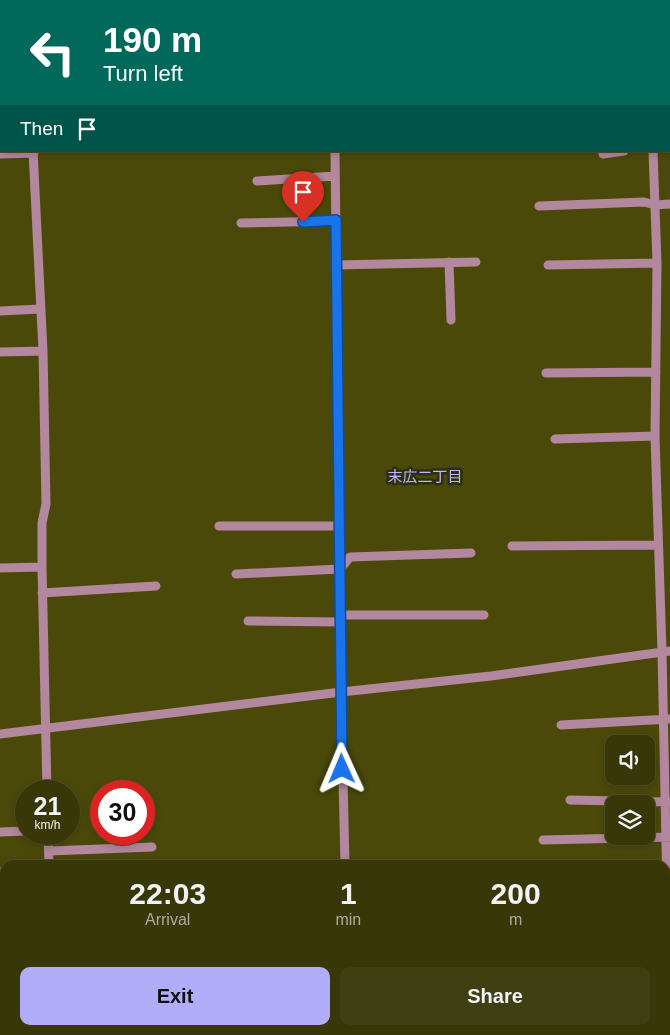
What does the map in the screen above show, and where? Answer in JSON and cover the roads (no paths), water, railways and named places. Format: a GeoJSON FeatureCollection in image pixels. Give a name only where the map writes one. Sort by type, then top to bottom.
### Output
{"type":"FeatureCollection","features":[{"type":"Feature","properties":{"kind":"street"},"geometry":{"type":"LineString","coordinates":[[0,154],[33,152],[43,351],[46,504],[42,523],[42,593],[48,780]]}},
{"type":"Feature","properties":{"kind":"street"},"geometry":{"type":"LineString","coordinates":[[335,152],[341,692],[345,860]]}},
{"type":"Feature","properties":{"kind":"street"},"geometry":{"type":"LineString","coordinates":[[603,154],[617,152]]}},
{"type":"Feature","properties":{"kind":"street"},"geometry":{"type":"LineString","coordinates":[[653,152],[656,263],[655,436],[658,545],[666,651],[668,860]]}},
{"type":"Feature","properties":{"kind":"street"},"geometry":{"type":"LineString","coordinates":[[257,181],[335,176]]}},
{"type":"Feature","properties":{"kind":"street"},"geometry":{"type":"LineString","coordinates":[[539,206],[644,202],[655,205],[670,204]]}},
{"type":"Feature","properties":{"kind":"street"},"geometry":{"type":"LineString","coordinates":[[241,223],[336,220]]}},
{"type":"Feature","properties":{"kind":"street"},"geometry":{"type":"LineString","coordinates":[[449,262],[451,320]]}},
{"type":"Feature","properties":{"kind":"street"},"geometry":{"type":"LineString","coordinates":[[336,264],[476,262]]}},
{"type":"Feature","properties":{"kind":"street"},"geometry":{"type":"LineString","coordinates":[[548,265],[656,263]]}},
{"type":"Feature","properties":{"kind":"street"},"geometry":{"type":"LineString","coordinates":[[0,311],[40,309]]}},
{"type":"Feature","properties":{"kind":"street"},"geometry":{"type":"LineString","coordinates":[[0,352],[43,351]]}},
{"type":"Feature","properties":{"kind":"street"},"geometry":{"type":"LineString","coordinates":[[546,374],[656,372]]}},
{"type":"Feature","properties":{"kind":"street"},"geometry":{"type":"LineString","coordinates":[[555,439],[655,436]]}},
{"type":"Feature","properties":{"kind":"street"},"geometry":{"type":"LineString","coordinates":[[219,526],[339,526]]}},
{"type":"Feature","properties":{"kind":"street"},"geometry":{"type":"LineString","coordinates":[[512,546],[658,545]]}},
{"type":"Feature","properties":{"kind":"street"},"geometry":{"type":"LineString","coordinates":[[236,574],[340,569],[350,557],[471,553]]}},
{"type":"Feature","properties":{"kind":"street"},"geometry":{"type":"LineString","coordinates":[[0,568],[42,567]]}},
{"type":"Feature","properties":{"kind":"street"},"geometry":{"type":"LineString","coordinates":[[42,593],[156,586]]}},
{"type":"Feature","properties":{"kind":"street"},"geometry":{"type":"LineString","coordinates":[[248,621],[484,615]]}},
{"type":"Feature","properties":{"kind":"street"},"geometry":{"type":"LineString","coordinates":[[0,734],[341,692],[491,676],[666,651]]}},
{"type":"Feature","properties":{"kind":"street"},"geometry":{"type":"LineString","coordinates":[[561,725],[667,719]]}},
{"type":"Feature","properties":{"kind":"street"},"geometry":{"type":"LineString","coordinates":[[570,800],[668,802]]}},
{"type":"Feature","properties":{"kind":"street"},"geometry":{"type":"LineString","coordinates":[[0,832],[15,831]]}},
{"type":"Feature","properties":{"kind":"street"},"geometry":{"type":"LineString","coordinates":[[543,840],[668,837]]}},
{"type":"Feature","properties":{"kind":"street"},"geometry":{"type":"LineString","coordinates":[[49,845],[49,860]]}},
{"type":"Feature","properties":{"kind":"street"},"geometry":{"type":"LineString","coordinates":[[49,851],[152,847]]}},
{"type":"Feature","properties":{"kind":"district","name":"末広二丁目"},"geometry":{"type":"Point","coordinates":[425,476]}}]}
